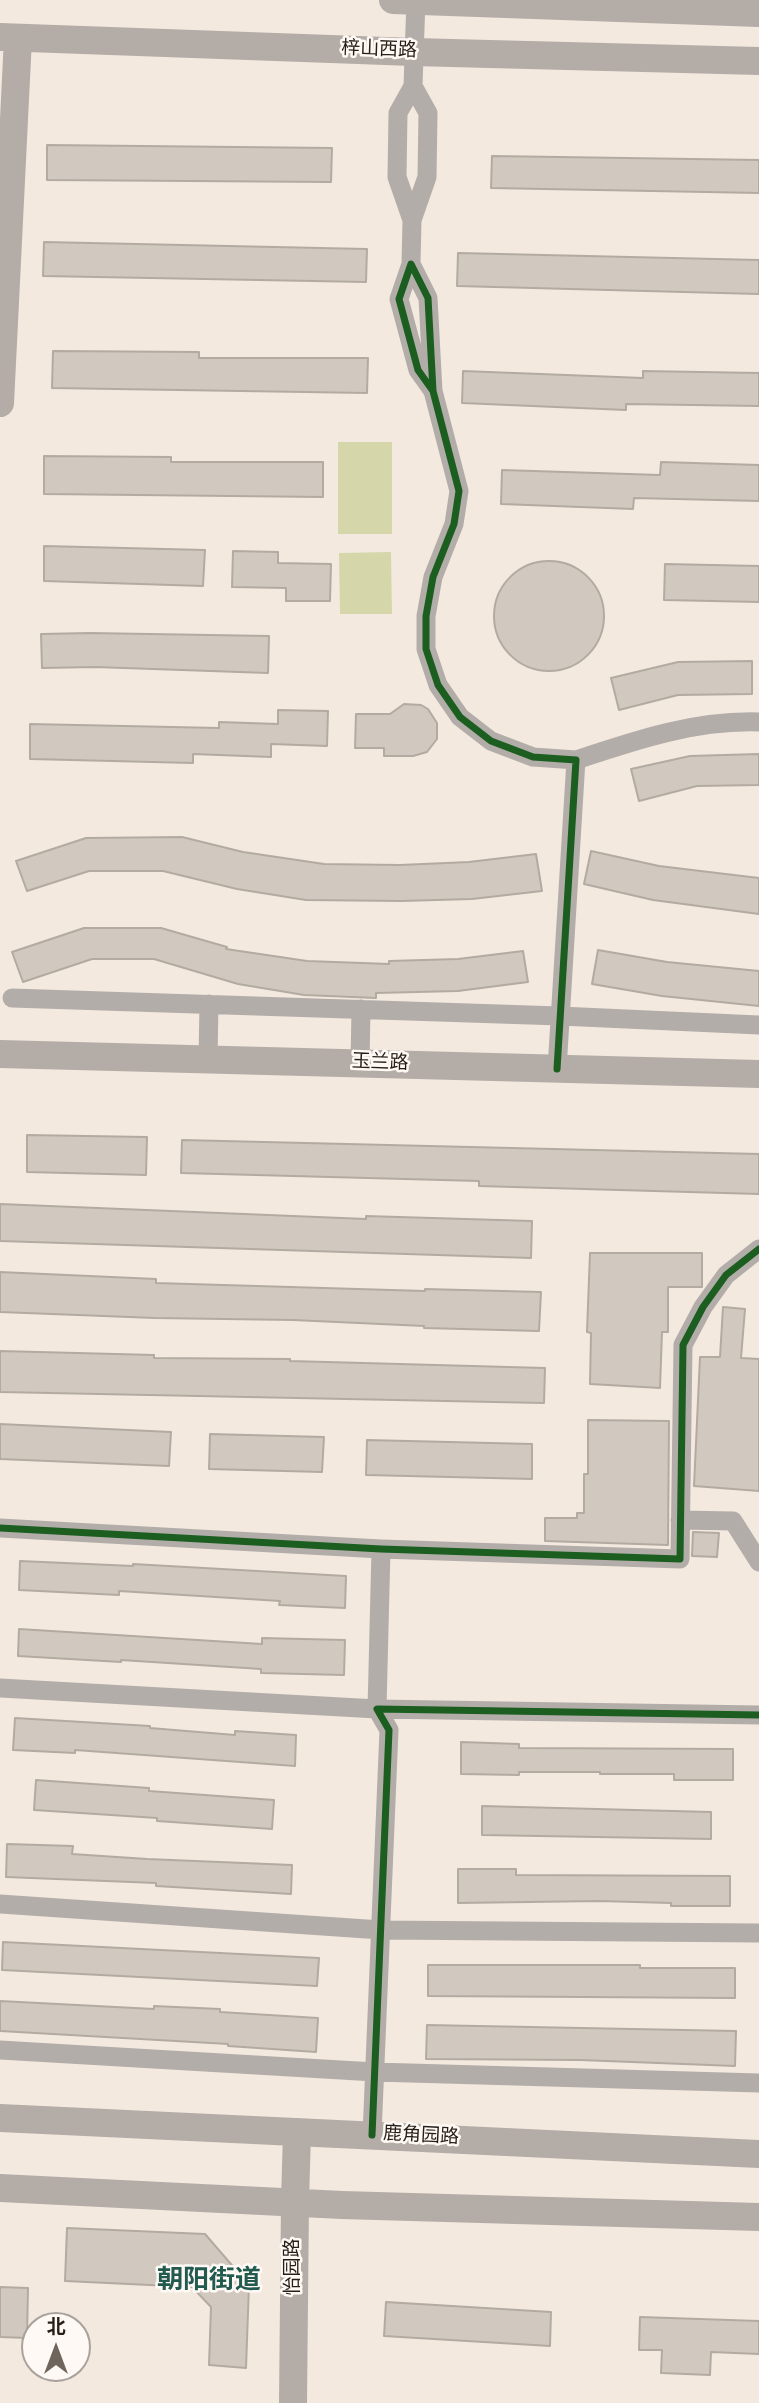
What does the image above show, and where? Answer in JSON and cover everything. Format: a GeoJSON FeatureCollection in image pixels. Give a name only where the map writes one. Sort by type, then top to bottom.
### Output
{"type":"FeatureCollection","features":[{"type":"Feature","properties":{"kind":"street"},"geometry":{"type":"LineString","coordinates":[[393,0],[759,13]]}},
{"type":"Feature","properties":{"kind":"street"},"geometry":{"type":"LineString","coordinates":[[416,0],[413,86],[428,113],[427,177],[412,220],[411,264],[399,299],[418,370],[433,391]]}},
{"type":"Feature","properties":{"kind":"street"},"geometry":{"type":"LineString","coordinates":[[0,404],[9,37]]}},
{"type":"Feature","properties":{"kind":"street","name":"梓山西路"},"geometry":{"type":"LineString","coordinates":[[9,37],[759,61]]}},
{"type":"Feature","properties":{"kind":"street"},"geometry":{"type":"LineString","coordinates":[[412,220],[397,177],[398,113],[413,86]]}},
{"type":"Feature","properties":{"kind":"street"},"geometry":{"type":"LineString","coordinates":[[411,264],[428,299],[433,391],[458,491],[454,524],[433,577],[426,616],[426,649],[438,685],[460,718],[491,741],[533,757],[576,760],[672,730],[734,721],[759,722]]}},
{"type":"Feature","properties":{"kind":"street"},"geometry":{"type":"LineString","coordinates":[[556,1069],[576,760]]}},
{"type":"Feature","properties":{"kind":"street"},"geometry":{"type":"LineString","coordinates":[[12,998],[759,1025]]}},
{"type":"Feature","properties":{"kind":"street"},"geometry":{"type":"LineString","coordinates":[[208,1060],[209,1004]]}},
{"type":"Feature","properties":{"kind":"street"},"geometry":{"type":"LineString","coordinates":[[360,1064],[361,1009]]}},
{"type":"Feature","properties":{"kind":"street","name":"玉兰路"},"geometry":{"type":"LineString","coordinates":[[0,1054],[759,1074]]}},
{"type":"Feature","properties":{"kind":"street"},"geometry":{"type":"LineString","coordinates":[[0,1528],[380,1549],[680,1559],[683,1345],[703,1307],[726,1275],[759,1248]]}},
{"type":"Feature","properties":{"kind":"street"},"geometry":{"type":"LineString","coordinates":[[680,1520],[733,1521],[759,1562]]}},
{"type":"Feature","properties":{"kind":"street"},"geometry":{"type":"LineString","coordinates":[[372,2135],[389,1730],[377,1709],[380,1549]]}},
{"type":"Feature","properties":{"kind":"street"},"geometry":{"type":"LineString","coordinates":[[0,1688],[377,1709],[759,1715]]}},
{"type":"Feature","properties":{"kind":"street"},"geometry":{"type":"LineString","coordinates":[[0,1904],[381,1930],[759,1934]]}},
{"type":"Feature","properties":{"kind":"street"},"geometry":{"type":"LineString","coordinates":[[0,2050],[375,2072],[759,2083]]}},
{"type":"Feature","properties":{"kind":"street","name":"鹿角园路"},"geometry":{"type":"LineString","coordinates":[[0,2118],[759,2154]]}},
{"type":"Feature","properties":{"kind":"street","name":"怡园路"},"geometry":{"type":"LineString","coordinates":[[293,2403],[298,2132]]}},
{"type":"Feature","properties":{"kind":"street"},"geometry":{"type":"LineString","coordinates":[[0,2188],[295,2202],[759,2217]]}},
{"type":"Feature","properties":{"kind":"green space"},"geometry":{"type":"Polygon","coordinates":[[[338,442],[392,442],[392,534],[338,534],[338,442]]]}},
{"type":"Feature","properties":{"kind":"green space"},"geometry":{"type":"Polygon","coordinates":[[[391,552],[392,614],[340,614],[339,553],[391,552]]]}},
{"type":"Feature","properties":{"kind":"building"},"geometry":{"type":"Polygon","coordinates":[[[47,145],[332,148],[331,182],[47,180],[47,145]]]}},
{"type":"Feature","properties":{"kind":"building"},"geometry":{"type":"Polygon","coordinates":[[[492,156],[759,160],[759,193],[491,188],[492,156]]]}},
{"type":"Feature","properties":{"kind":"building"},"geometry":{"type":"Polygon","coordinates":[[[44,242],[367,249],[366,282],[43,276],[44,242]]]}},
{"type":"Feature","properties":{"kind":"building"},"geometry":{"type":"Polygon","coordinates":[[[458,253],[759,260],[759,294],[457,286],[458,253]]]}},
{"type":"Feature","properties":{"kind":"building"},"geometry":{"type":"Polygon","coordinates":[[[53,351],[199,352],[199,358],[368,358],[367,393],[52,388],[53,351]]]}},
{"type":"Feature","properties":{"kind":"building"},"geometry":{"type":"Polygon","coordinates":[[[463,371],[643,378],[643,371],[759,373],[759,406],[626,404],[626,410],[462,403],[463,371]]]}},
{"type":"Feature","properties":{"kind":"building"},"geometry":{"type":"Polygon","coordinates":[[[44,456],[171,457],[171,462],[323,462],[323,497],[44,494],[44,456]]]}},
{"type":"Feature","properties":{"kind":"building"},"geometry":{"type":"Polygon","coordinates":[[[661,462],[759,465],[759,501],[634,498],[633,509],[501,504],[502,470],[660,475],[661,462]]]}},
{"type":"Feature","properties":{"kind":"building"},"geometry":{"type":"Polygon","coordinates":[[[44,546],[205,550],[203,586],[44,581],[44,546]]]}},
{"type":"Feature","properties":{"kind":"building"},"geometry":{"type":"Polygon","coordinates":[[[233,551],[278,552],[278,563],[331,564],[330,601],[286,601],[286,588],[232,587],[233,551]]]}},
{"type":"Feature","properties":{"kind":"building"},"geometry":{"type":"Polygon","coordinates":[[[549,561],[570,565],[588,577],[600,595],[604,616],[600,637],[588,655],[570,667],[549,671],[528,667],[510,655],[498,637],[494,616],[498,595],[510,577],[528,565],[549,561]]]}},
{"type":"Feature","properties":{"kind":"building"},"geometry":{"type":"Polygon","coordinates":[[[665,564],[759,566],[759,602],[664,600],[665,564]]]}},
{"type":"Feature","properties":{"kind":"building"},"geometry":{"type":"Polygon","coordinates":[[[41,634],[269,636],[268,673],[95,667],[42,668],[41,634]]]}},
{"type":"Feature","properties":{"kind":"building"},"geometry":{"type":"Polygon","coordinates":[[[752,661],[752,694],[678,695],[619,710],[611,678],[678,662],[752,661]]]}},
{"type":"Feature","properties":{"kind":"building"},"geometry":{"type":"Polygon","coordinates":[[[404,704],[421,705],[428,709],[437,723],[437,739],[427,752],[413,756],[384,756],[384,748],[355,748],[356,714],[390,714],[404,704]]]}},
{"type":"Feature","properties":{"kind":"building"},"geometry":{"type":"Polygon","coordinates":[[[278,710],[328,711],[327,746],[271,744],[271,757],[193,754],[193,763],[30,759],[30,724],[219,728],[219,722],[278,724],[278,710]]]}},
{"type":"Feature","properties":{"kind":"building"},"geometry":{"type":"Polygon","coordinates":[[[759,754],[759,785],[697,786],[639,801],[631,769],[690,756],[759,754]]]}},
{"type":"Feature","properties":{"kind":"building"},"geometry":{"type":"Polygon","coordinates":[[[182,837],[243,852],[324,864],[469,862],[536,854],[542,891],[472,899],[306,900],[237,889],[163,871],[89,871],[27,891],[16,861],[86,838],[182,837]]]}},
{"type":"Feature","properties":{"kind":"building"},"geometry":{"type":"Polygon","coordinates":[[[591,851],[659,866],[759,878],[759,914],[653,900],[584,884],[591,851]]]}},
{"type":"Feature","properties":{"kind":"building"},"geometry":{"type":"Polygon","coordinates":[[[84,928],[161,928],[227,947],[226,949],[307,961],[389,964],[389,961],[458,959],[523,951],[528,982],[458,991],[376,993],[376,998],[304,995],[238,984],[154,959],[92,959],[23,982],[12,952],[84,928]]]}},
{"type":"Feature","properties":{"kind":"building"},"geometry":{"type":"Polygon","coordinates":[[[598,950],[667,962],[759,971],[759,1006],[662,996],[592,984],[598,950]]]}},
{"type":"Feature","properties":{"kind":"building"},"geometry":{"type":"Polygon","coordinates":[[[27,1135],[147,1137],[146,1175],[27,1172],[27,1135]]]}},
{"type":"Feature","properties":{"kind":"building"},"geometry":{"type":"Polygon","coordinates":[[[182,1140],[759,1154],[759,1194],[479,1186],[479,1181],[181,1173],[182,1140]]]}},
{"type":"Feature","properties":{"kind":"building"},"geometry":{"type":"Polygon","coordinates":[[[0,1204],[366,1219],[366,1216],[532,1221],[531,1258],[0,1241],[0,1204]]]}},
{"type":"Feature","properties":{"kind":"building"},"geometry":{"type":"Polygon","coordinates":[[[590,1253],[702,1253],[702,1287],[668,1287],[668,1332],[662,1332],[660,1388],[590,1384],[591,1333],[587,1332],[590,1253]]]}},
{"type":"Feature","properties":{"kind":"building"},"geometry":{"type":"Polygon","coordinates":[[[0,1272],[156,1279],[156,1283],[541,1292],[539,1331],[424,1328],[293,1320],[0,1312],[0,1272]]]}},
{"type":"Feature","properties":{"kind":"building"},"geometry":{"type":"Polygon","coordinates":[[[723,1307],[745,1309],[741,1358],[759,1359],[759,1491],[694,1486],[700,1357],[720,1357],[723,1307]]]}},
{"type":"Feature","properties":{"kind":"building"},"geometry":{"type":"Polygon","coordinates":[[[0,1351],[154,1355],[154,1358],[290,1359],[545,1368],[544,1403],[0,1392],[0,1351]]]}},
{"type":"Feature","properties":{"kind":"building"},"geometry":{"type":"Polygon","coordinates":[[[588,1420],[669,1421],[668,1545],[545,1541],[545,1518],[577,1518],[577,1513],[584,1513],[584,1474],[588,1474],[588,1420]]]}},
{"type":"Feature","properties":{"kind":"building"},"geometry":{"type":"Polygon","coordinates":[[[0,1424],[171,1432],[169,1466],[0,1459],[0,1424]]]}},
{"type":"Feature","properties":{"kind":"building"},"geometry":{"type":"Polygon","coordinates":[[[210,1434],[324,1437],[322,1472],[209,1469],[210,1434]]]}},
{"type":"Feature","properties":{"kind":"building"},"geometry":{"type":"Polygon","coordinates":[[[367,1440],[532,1444],[532,1479],[366,1475],[367,1440]]]}},
{"type":"Feature","properties":{"kind":"building"},"geometry":{"type":"Polygon","coordinates":[[[693,1532],[719,1533],[717,1557],[692,1556],[693,1532]]]}},
{"type":"Feature","properties":{"kind":"building"},"geometry":{"type":"Polygon","coordinates":[[[20,1561],[133,1564],[346,1576],[345,1608],[279,1605],[280,1601],[119,1591],[119,1595],[19,1590],[20,1561]]]}},
{"type":"Feature","properties":{"kind":"building"},"geometry":{"type":"Polygon","coordinates":[[[19,1629],[262,1644],[262,1638],[345,1640],[344,1675],[261,1673],[261,1669],[18,1656],[19,1629]]]}},
{"type":"Feature","properties":{"kind":"building"},"geometry":{"type":"Polygon","coordinates":[[[15,1718],[150,1726],[235,1735],[235,1731],[296,1735],[295,1766],[75,1750],[75,1753],[13,1750],[15,1718]]]}},
{"type":"Feature","properties":{"kind":"building"},"geometry":{"type":"Polygon","coordinates":[[[461,1742],[519,1744],[519,1748],[733,1749],[733,1780],[674,1780],[674,1774],[600,1772],[461,1774],[461,1742]]]}},
{"type":"Feature","properties":{"kind":"building"},"geometry":{"type":"Polygon","coordinates":[[[36,1780],[274,1800],[272,1829],[34,1810],[36,1780]]]}},
{"type":"Feature","properties":{"kind":"building"},"geometry":{"type":"Polygon","coordinates":[[[482,1806],[711,1812],[711,1839],[482,1835],[482,1806]]]}},
{"type":"Feature","properties":{"kind":"building"},"geometry":{"type":"Polygon","coordinates":[[[7,1844],[73,1846],[72,1854],[292,1865],[291,1894],[156,1886],[156,1883],[6,1877],[7,1844]]]}},
{"type":"Feature","properties":{"kind":"building"},"geometry":{"type":"Polygon","coordinates":[[[458,1869],[516,1869],[516,1875],[730,1876],[730,1906],[671,1906],[671,1903],[599,1901],[458,1903],[458,1869]]]}},
{"type":"Feature","properties":{"kind":"building"},"geometry":{"type":"Polygon","coordinates":[[[3,1942],[319,1958],[317,1986],[2,1970],[3,1942]]]}},
{"type":"Feature","properties":{"kind":"building"},"geometry":{"type":"Polygon","coordinates":[[[428,1965],[735,1968],[735,1998],[428,1996],[428,1965]]]}},
{"type":"Feature","properties":{"kind":"building"},"geometry":{"type":"Polygon","coordinates":[[[0,2001],[154,2009],[154,2006],[220,2009],[220,2012],[318,2018],[316,2052],[228,2044],[0,2031],[0,2001]]]}},
{"type":"Feature","properties":{"kind":"building"},"geometry":{"type":"Polygon","coordinates":[[[427,2025],[736,2031],[735,2066],[580,2060],[426,2059],[427,2025]]]}},
{"type":"Feature","properties":{"kind":"building"},"geometry":{"type":"Polygon","coordinates":[[[67,2228],[205,2234],[249,2285],[246,2368],[209,2365],[211,2307],[192,2287],[65,2281],[67,2228]]]}},
{"type":"Feature","properties":{"kind":"building"},"geometry":{"type":"Polygon","coordinates":[[[0,2287],[28,2288],[28,2312],[21,2312],[21,2338],[0,2337],[0,2287]]]}},
{"type":"Feature","properties":{"kind":"building"},"geometry":{"type":"Polygon","coordinates":[[[386,2302],[551,2312],[550,2346],[384,2336],[386,2302]]]}},
{"type":"Feature","properties":{"kind":"building"},"geometry":{"type":"Polygon","coordinates":[[[640,2317],[759,2321],[759,2354],[711,2352],[710,2375],[661,2373],[662,2350],[639,2350],[640,2317]]]}},
{"type":"Feature","properties":{"kind":"cycle path"},"geometry":{"type":"LineString","coordinates":[[433,391],[418,370],[399,299],[411,264],[428,298],[433,391],[459,491],[454,524],[433,577],[426,616],[426,649],[438,685],[460,717],[491,741],[533,757],[576,760],[557,1069]]}},
{"type":"Feature","properties":{"kind":"cycle path"},"geometry":{"type":"LineString","coordinates":[[0,1528],[381,1549],[680,1559],[683,1345],[703,1307],[726,1275],[759,1249]]}},
{"type":"Feature","properties":{"kind":"cycle path"},"geometry":{"type":"LineString","coordinates":[[372,2135],[389,1730],[377,1709],[759,1715]]}},
{"type":"Feature","properties":{"kind":"district","name":"朝阳街道"},"geometry":{"type":"Point","coordinates":[209,2283]}}]}
